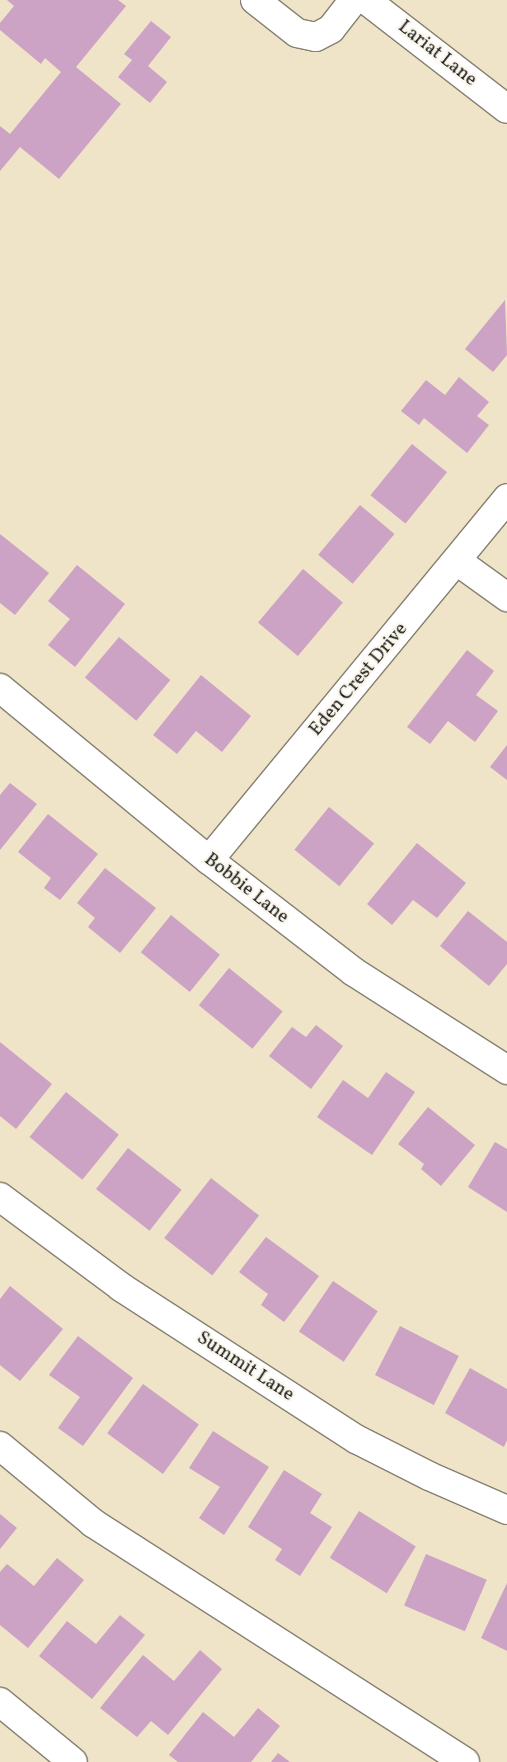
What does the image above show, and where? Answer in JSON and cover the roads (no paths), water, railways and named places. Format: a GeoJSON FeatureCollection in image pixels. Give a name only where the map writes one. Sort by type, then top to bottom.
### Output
{"type":"FeatureCollection","features":[{"type":"Feature","properties":{"kind":"street"},"geometry":{"type":"LineString","coordinates":[[255,0],[297,32],[316,37],[331,29],[354,0]]}},
{"type":"Feature","properties":{"kind":"street","name":"Lariat Lane"},"geometry":{"type":"LineString","coordinates":[[366,0],[507,109]]}},
{"type":"Feature","properties":{"kind":"street","name":"Eden Crest Drive"},"geometry":{"type":"LineString","coordinates":[[209,860],[507,498]]}},
{"type":"Feature","properties":{"kind":"street"},"geometry":{"type":"LineString","coordinates":[[457,561],[507,597]]}},
{"type":"Feature","properties":{"kind":"street","name":"Bobbie Lane"},"geometry":{"type":"LineString","coordinates":[[0,688],[209,860],[354,972],[507,1070]]}},
{"type":"Feature","properties":{"kind":"street","name":"Summit Lane"},"geometry":{"type":"LineString","coordinates":[[0,1196],[121,1287],[356,1439],[429,1476],[507,1510]]}},
{"type":"Feature","properties":{"kind":"street"},"geometry":{"type":"LineString","coordinates":[[0,1446],[93,1523],[465,1762]]}},
{"type":"Feature","properties":{"kind":"street"},"geometry":{"type":"LineString","coordinates":[[0,1702],[73,1762]]}}]}
